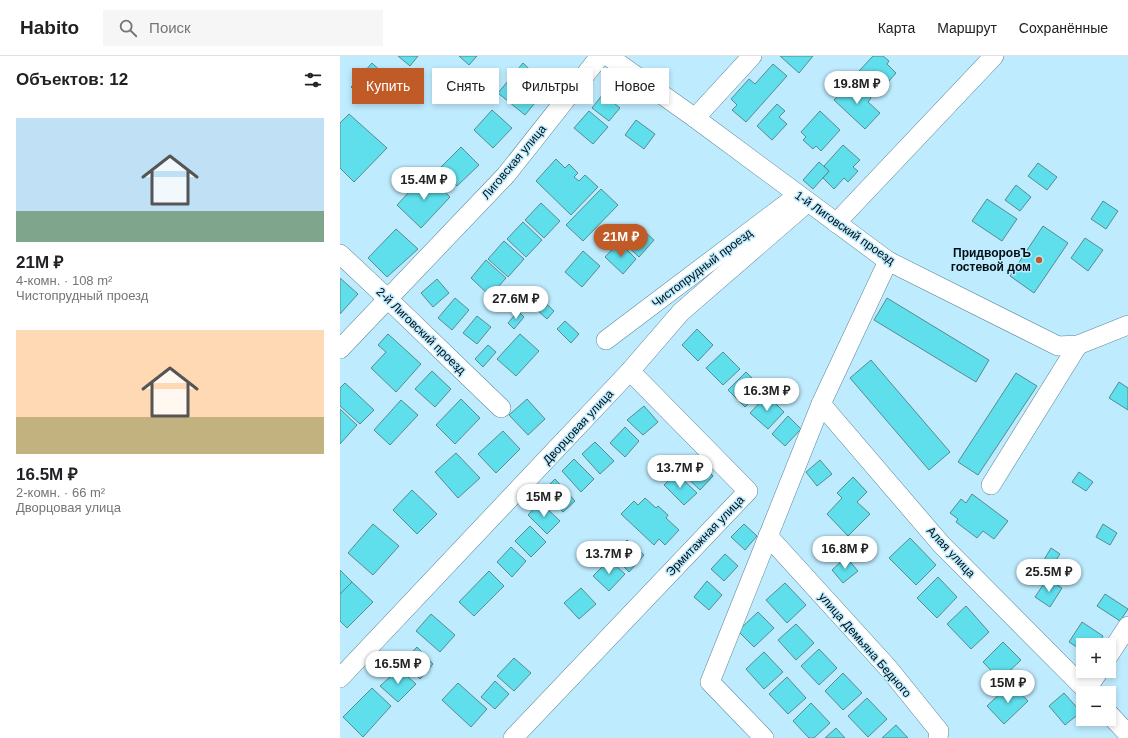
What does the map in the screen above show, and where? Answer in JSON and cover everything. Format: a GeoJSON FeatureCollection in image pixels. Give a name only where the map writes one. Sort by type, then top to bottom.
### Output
{"type":"FeatureCollection","features":[{"type":"Feature","properties":{"kind":"street","name":"Лиговская улица"},"geometry":{"type":"LineString","coordinates":[[340,349],[506,175],[600,56]]}},
{"type":"Feature","properties":{"kind":"street","name":"1-й Лиговский проезд"},"geometry":{"type":"LineString","coordinates":[[608,56],[695,118],[888,261],[1058,346],[1078,345],[1128,325]]}},
{"type":"Feature","properties":{"kind":"street"},"geometry":{"type":"LineString","coordinates":[[695,118],[752,56]]}},
{"type":"Feature","properties":{"kind":"street"},"geometry":{"type":"LineString","coordinates":[[836,223],[994,56]]}},
{"type":"Feature","properties":{"kind":"street","name":"Чистопрудный проезд"},"geometry":{"type":"LineString","coordinates":[[606,340],[803,199]]}},
{"type":"Feature","properties":{"kind":"street","name":"Дворцовая улица"},"geometry":{"type":"LineString","coordinates":[[340,678],[630,371],[681,312],[803,199]]}},
{"type":"Feature","properties":{"kind":"street","name":"2-й Лиговский проезд"},"geometry":{"type":"LineString","coordinates":[[340,254],[388,298],[501,408]]}},
{"type":"Feature","properties":{"kind":"street"},"geometry":{"type":"LineString","coordinates":[[764,738],[710,682],[821,404],[888,261]]}},
{"type":"Feature","properties":{"kind":"street"},"geometry":{"type":"LineString","coordinates":[[991,485],[1078,345]]}},
{"type":"Feature","properties":{"kind":"street","name":"Эрмитажная улица"},"geometry":{"type":"LineString","coordinates":[[513,738],[748,490],[630,371]]}},
{"type":"Feature","properties":{"kind":"street","name":"Алая улица"},"geometry":{"type":"LineString","coordinates":[[821,404],[941,544],[1081,686]]}},
{"type":"Feature","properties":{"kind":"street","name":"улица Демьяна Бедного"},"geometry":{"type":"LineString","coordinates":[[768,536],[893,675],[939,732],[938,738]]}},
{"type":"Feature","properties":{"kind":"street"},"geometry":{"type":"LineString","coordinates":[[1116,644],[1128,626]]}},
{"type":"Feature","properties":{"kind":"street"},"geometry":{"type":"LineString","coordinates":[[1116,721],[1128,734]]}},
{"type":"Feature","properties":{"kind":"building"},"geometry":{"type":"Polygon","coordinates":[[[398,56],[418,56],[410,66],[398,56]]]}},
{"type":"Feature","properties":{"kind":"building"},"geometry":{"type":"Polygon","coordinates":[[[459,56],[477,56],[469,65],[459,56]]]}},
{"type":"Feature","properties":{"kind":"building"},"geometry":{"type":"Polygon","coordinates":[[[780,56],[813,56],[799,73],[780,56]]]}},
{"type":"Feature","properties":{"kind":"building"},"geometry":{"type":"Polygon","coordinates":[[[873,56],[883,56],[889,61],[887,64],[896,73],[881,90],[859,71],[873,56]]]}},
{"type":"Feature","properties":{"kind":"building"},"geometry":{"type":"Polygon","coordinates":[[[372,63],[377,68],[368,68],[372,63]]]}},
{"type":"Feature","properties":{"kind":"building"},"geometry":{"type":"Polygon","coordinates":[[[523,63],[528,68],[519,68],[523,63]]]}},
{"type":"Feature","properties":{"kind":"building"},"geometry":{"type":"Polygon","coordinates":[[[773,64],[787,76],[746,122],[732,110],[737,105],[731,99],[749,79],[755,84],[773,64]]]}},
{"type":"Feature","properties":{"kind":"building"},"geometry":{"type":"Polygon","coordinates":[[[852,81],[871,98],[868,102],[880,113],[865,129],[834,100],[852,81]]]}},
{"type":"Feature","properties":{"kind":"building"},"geometry":{"type":"Polygon","coordinates":[[[507,82],[507,100],[499,94],[507,82]]]}},
{"type":"Feature","properties":{"kind":"building"},"geometry":{"type":"Polygon","coordinates":[[[601,97],[601,104],[615,104],[620,108],[609,121],[592,108],[601,97]]]}},
{"type":"Feature","properties":{"kind":"building"},"geometry":{"type":"Polygon","coordinates":[[[512,104],[534,104],[525,115],[512,104]]]}},
{"type":"Feature","properties":{"kind":"building"},"geometry":{"type":"Polygon","coordinates":[[[777,104],[785,111],[779,117],[787,124],[772,140],[757,126],[777,104]]]}},
{"type":"Feature","properties":{"kind":"building"},"geometry":{"type":"Polygon","coordinates":[[[492,110],[512,128],[493,148],[474,130],[492,110]]]}},
{"type":"Feature","properties":{"kind":"building"},"geometry":{"type":"Polygon","coordinates":[[[589,111],[608,127],[593,144],[574,128],[589,111]]]}},
{"type":"Feature","properties":{"kind":"building"},"geometry":{"type":"Polygon","coordinates":[[[820,111],[840,130],[821,151],[816,146],[813,149],[803,140],[806,137],[801,132],[820,111]]]}},
{"type":"Feature","properties":{"kind":"building"},"geometry":{"type":"Polygon","coordinates":[[[349,114],[387,148],[354,182],[340,168],[340,123],[349,114]]]}},
{"type":"Feature","properties":{"kind":"building"},"geometry":{"type":"Polygon","coordinates":[[[636,120],[655,134],[644,149],[625,135],[636,120]]]}},
{"type":"Feature","properties":{"kind":"building"},"geometry":{"type":"Polygon","coordinates":[[[843,145],[860,160],[853,167],[858,171],[848,182],[844,178],[834,189],[823,178],[829,171],[824,166],[843,145]]]}},
{"type":"Feature","properties":{"kind":"building"},"geometry":{"type":"Polygon","coordinates":[[[461,147],[479,165],[457,186],[439,169],[461,147]]]}},
{"type":"Feature","properties":{"kind":"building"},"geometry":{"type":"Polygon","coordinates":[[[556,159],[565,168],[569,164],[578,173],[574,177],[579,181],[585,175],[598,187],[571,215],[536,181],[556,159]]]}},
{"type":"Feature","properties":{"kind":"building"},"geometry":{"type":"Polygon","coordinates":[[[819,162],[829,171],[813,189],[803,180],[819,162]]]}},
{"type":"Feature","properties":{"kind":"building"},"geometry":{"type":"Polygon","coordinates":[[[1038,163],[1057,177],[1047,190],[1028,176],[1038,163]]]}},
{"type":"Feature","properties":{"kind":"building"},"geometry":{"type":"Polygon","coordinates":[[[426,174],[450,197],[421,228],[397,205],[426,174]]]}},
{"type":"Feature","properties":{"kind":"building"},"geometry":{"type":"Polygon","coordinates":[[[1016,185],[1031,197],[1020,211],[1005,200],[1016,185]]]}},
{"type":"Feature","properties":{"kind":"building"},"geometry":{"type":"Polygon","coordinates":[[[601,189],[618,205],[583,241],[566,225],[601,189]]]}},
{"type":"Feature","properties":{"kind":"building"},"geometry":{"type":"Polygon","coordinates":[[[987,199],[1017,219],[1002,241],[972,221],[987,199]]]}},
{"type":"Feature","properties":{"kind":"building"},"geometry":{"type":"Polygon","coordinates":[[[1103,201],[1118,211],[1106,229],[1091,219],[1103,201]]]}},
{"type":"Feature","properties":{"kind":"building"},"geometry":{"type":"Polygon","coordinates":[[[541,203],[560,221],[544,238],[525,220],[541,203]]]}},
{"type":"Feature","properties":{"kind":"building"},"geometry":{"type":"Polygon","coordinates":[[[523,222],[542,240],[526,257],[507,239],[523,222]]]}},
{"type":"Feature","properties":{"kind":"building"},"geometry":{"type":"Polygon","coordinates":[[[636,224],[654,240],[639,257],[621,240],[636,224]]]}},
{"type":"Feature","properties":{"kind":"building","name":"ПридворовЪ гостевой дом"},"geometry":{"type":"Polygon","coordinates":[[[1043,226],[1068,243],[1034,293],[1010,276],[1043,226]]]}},
{"type":"Feature","properties":{"kind":"building"},"geometry":{"type":"Polygon","coordinates":[[[396,229],[418,249],[387,277],[368,258],[396,229]]]}},
{"type":"Feature","properties":{"kind":"building"},"geometry":{"type":"Polygon","coordinates":[[[1085,238],[1103,250],[1088,271],[1071,258],[1085,238]]]}},
{"type":"Feature","properties":{"kind":"building"},"geometry":{"type":"Polygon","coordinates":[[[504,241],[524,259],[508,277],[488,259],[504,241]]]}},
{"type":"Feature","properties":{"kind":"building"},"geometry":{"type":"Polygon","coordinates":[[[619,242],[636,259],[623,274],[605,257],[619,242]]]}},
{"type":"Feature","properties":{"kind":"building"},"geometry":{"type":"Polygon","coordinates":[[[583,251],[600,266],[582,287],[565,272],[583,251]]]}},
{"type":"Feature","properties":{"kind":"building"},"geometry":{"type":"Polygon","coordinates":[[[486,260],[506,278],[490,296],[471,278],[486,260]]]}},
{"type":"Feature","properties":{"kind":"building"},"geometry":{"type":"Polygon","coordinates":[[[340,278],[358,294],[340,314],[340,278]]]}},
{"type":"Feature","properties":{"kind":"building"},"geometry":{"type":"Polygon","coordinates":[[[437,279],[449,293],[433,307],[421,293],[437,279]]]}},
{"type":"Feature","properties":{"kind":"building"},"geometry":{"type":"Polygon","coordinates":[[[536,294],[554,311],[547,319],[528,302],[536,294]]]}},
{"type":"Feature","properties":{"kind":"building"},"geometry":{"type":"Polygon","coordinates":[[[455,298],[469,310],[452,330],[438,318],[455,298]]]}},
{"type":"Feature","properties":{"kind":"building"},"geometry":{"type":"Polygon","coordinates":[[[887,298],[989,360],[976,382],[874,320],[887,298]]]}},
{"type":"Feature","properties":{"kind":"building"},"geometry":{"type":"Polygon","coordinates":[[[518,311],[524,317],[514,329],[508,323],[518,311]]]}},
{"type":"Feature","properties":{"kind":"building"},"geometry":{"type":"Polygon","coordinates":[[[477,316],[491,327],[477,344],[463,333],[477,316]]]}},
{"type":"Feature","properties":{"kind":"building"},"geometry":{"type":"Polygon","coordinates":[[[565,321],[579,334],[571,343],[557,329],[565,321]]]}},
{"type":"Feature","properties":{"kind":"building"},"geometry":{"type":"Polygon","coordinates":[[[697,329],[713,345],[698,361],[682,345],[697,329]]]}},
{"type":"Feature","properties":{"kind":"building"},"geometry":{"type":"Polygon","coordinates":[[[388,334],[421,364],[396,392],[371,368],[386,352],[378,345],[388,334]]]}},
{"type":"Feature","properties":{"kind":"building"},"geometry":{"type":"Polygon","coordinates":[[[520,334],[539,351],[516,376],[497,359],[520,334]]]}},
{"type":"Feature","properties":{"kind":"building"},"geometry":{"type":"Polygon","coordinates":[[[488,345],[496,352],[483,367],[475,359],[488,345]]]}},
{"type":"Feature","properties":{"kind":"building"},"geometry":{"type":"Polygon","coordinates":[[[723,352],[740,369],[723,385],[706,368],[723,352]]]}},
{"type":"Feature","properties":{"kind":"building"},"geometry":{"type":"Polygon","coordinates":[[[871,360],[950,452],[929,470],[850,378],[871,360]]]}},
{"type":"Feature","properties":{"kind":"building"},"geometry":{"type":"Polygon","coordinates":[[[432,371],[451,389],[435,407],[415,389],[432,371]]]}},
{"type":"Feature","properties":{"kind":"building"},"geometry":{"type":"Polygon","coordinates":[[[746,372],[763,389],[745,407],[728,390],[746,372]]]}},
{"type":"Feature","properties":{"kind":"building"},"geometry":{"type":"Polygon","coordinates":[[[1016,373],[1037,386],[978,475],[958,462],[1016,373]]]}},
{"type":"Feature","properties":{"kind":"building"},"geometry":{"type":"Polygon","coordinates":[[[1119,382],[1128,388],[1128,410],[1109,398],[1119,382]]]}},
{"type":"Feature","properties":{"kind":"building"},"geometry":{"type":"Polygon","coordinates":[[[345,383],[374,410],[360,424],[340,406],[340,388],[345,383]]]}},
{"type":"Feature","properties":{"kind":"building"},"geometry":{"type":"Polygon","coordinates":[[[767,395],[784,412],[768,429],[750,413],[767,395]]]}},
{"type":"Feature","properties":{"kind":"building"},"geometry":{"type":"Polygon","coordinates":[[[461,399],[480,418],[455,444],[436,425],[461,399]]]}},
{"type":"Feature","properties":{"kind":"building"},"geometry":{"type":"Polygon","coordinates":[[[527,399],[545,419],[528,435],[509,415],[527,399]]]}},
{"type":"Feature","properties":{"kind":"building"},"geometry":{"type":"Polygon","coordinates":[[[401,400],[418,415],[390,445],[374,430],[401,400]]]}},
{"type":"Feature","properties":{"kind":"building"},"geometry":{"type":"Polygon","coordinates":[[[644,406],[658,422],[643,435],[627,420],[644,406]]]}},
{"type":"Feature","properties":{"kind":"building"},"geometry":{"type":"Polygon","coordinates":[[[340,409],[357,425],[340,444],[340,409]]]}},
{"type":"Feature","properties":{"kind":"building"},"geometry":{"type":"Polygon","coordinates":[[[788,416],[801,429],[785,446],[772,434],[788,416]]]}},
{"type":"Feature","properties":{"kind":"building"},"geometry":{"type":"Polygon","coordinates":[[[625,427],[639,441],[625,457],[610,443],[625,427]]]}},
{"type":"Feature","properties":{"kind":"building"},"geometry":{"type":"Polygon","coordinates":[[[503,431],[520,449],[496,473],[478,454],[503,431]]]}},
{"type":"Feature","properties":{"kind":"building"},"geometry":{"type":"Polygon","coordinates":[[[595,442],[614,461],[600,474],[582,454],[595,442]]]}},
{"type":"Feature","properties":{"kind":"building"},"geometry":{"type":"Polygon","coordinates":[[[456,453],[480,478],[458,498],[435,472],[456,453]]]}},
{"type":"Feature","properties":{"kind":"building"},"geometry":{"type":"Polygon","coordinates":[[[693,457],[713,476],[700,490],[680,471],[693,457]]]}},
{"type":"Feature","properties":{"kind":"building"},"geometry":{"type":"Polygon","coordinates":[[[574,459],[594,479],[581,492],[562,471],[574,459]]]}},
{"type":"Feature","properties":{"kind":"building"},"geometry":{"type":"Polygon","coordinates":[[[820,460],[832,474],[817,486],[806,472],[820,460]]]}},
{"type":"Feature","properties":{"kind":"building"},"geometry":{"type":"Polygon","coordinates":[[[1079,472],[1093,482],[1086,491],[1072,482],[1079,472]]]}},
{"type":"Feature","properties":{"kind":"building"},"geometry":{"type":"Polygon","coordinates":[[[676,473],[697,493],[684,505],[664,485],[676,473]]]}},
{"type":"Feature","properties":{"kind":"building"},"geometry":{"type":"Polygon","coordinates":[[[853,477],[867,492],[857,502],[870,514],[848,536],[827,514],[842,498],[837,493],[853,477]]]}},
{"type":"Feature","properties":{"kind":"building"},"geometry":{"type":"Polygon","coordinates":[[[555,479],[575,501],[563,512],[543,491],[555,479]]]}},
{"type":"Feature","properties":{"kind":"building"},"geometry":{"type":"Polygon","coordinates":[[[412,490],[437,514],[417,534],[393,510],[412,490]]]}},
{"type":"Feature","properties":{"kind":"building"},"geometry":{"type":"Polygon","coordinates":[[[972,494],[1008,521],[994,539],[983,531],[977,538],[956,522],[958,519],[950,513],[961,499],[966,503],[972,494]]]}},
{"type":"Feature","properties":{"kind":"building"},"geometry":{"type":"Polygon","coordinates":[[[645,498],[656,508],[658,506],[668,515],[666,518],[679,530],[665,545],[659,539],[654,545],[621,514],[634,501],[638,505],[645,498]]]}},
{"type":"Feature","properties":{"kind":"building"},"geometry":{"type":"Polygon","coordinates":[[[540,502],[560,521],[547,534],[528,515],[540,502]]]}},
{"type":"Feature","properties":{"kind":"building"},"geometry":{"type":"Polygon","coordinates":[[[373,524],[399,546],[373,575],[348,553],[373,524]]]}},
{"type":"Feature","properties":{"kind":"building"},"geometry":{"type":"Polygon","coordinates":[[[744,524],[757,536],[745,550],[731,537],[744,524]]]}},
{"type":"Feature","properties":{"kind":"building"},"geometry":{"type":"Polygon","coordinates":[[[1103,524],[1117,533],[1110,545],[1096,537],[1103,524]]]}},
{"type":"Feature","properties":{"kind":"building"},"geometry":{"type":"Polygon","coordinates":[[[530,526],[546,542],[531,557],[515,541],[530,526]]]}},
{"type":"Feature","properties":{"kind":"building"},"geometry":{"type":"Polygon","coordinates":[[[910,538],[936,565],[916,585],[889,558],[910,538]]]}},
{"type":"Feature","properties":{"kind":"building"},"geometry":{"type":"Polygon","coordinates":[[[627,540],[644,555],[629,572],[613,556],[627,540]]]}},
{"type":"Feature","properties":{"kind":"building"},"geometry":{"type":"Polygon","coordinates":[[[511,547],[526,561],[512,577],[497,562],[511,547]]]}},
{"type":"Feature","properties":{"kind":"building"},"geometry":{"type":"Polygon","coordinates":[[[1051,548],[1060,554],[1043,580],[1035,575],[1051,548]]]}},
{"type":"Feature","properties":{"kind":"building"},"geometry":{"type":"Polygon","coordinates":[[[725,554],[738,566],[724,581],[711,569],[725,554]]]}},
{"type":"Feature","properties":{"kind":"building"},"geometry":{"type":"Polygon","coordinates":[[[846,557],[858,571],[843,583],[832,570],[846,557]]]}},
{"type":"Feature","properties":{"kind":"building"},"geometry":{"type":"Polygon","coordinates":[[[609,560],[625,574],[609,591],[593,576],[609,560]]]}},
{"type":"Feature","properties":{"kind":"building"},"geometry":{"type":"Polygon","coordinates":[[[340,570],[352,582],[340,595],[340,570]]]}},
{"type":"Feature","properties":{"kind":"building"},"geometry":{"type":"Polygon","coordinates":[[[489,571],[504,586],[474,616],[459,602],[489,571]]]}},
{"type":"Feature","properties":{"kind":"building"},"geometry":{"type":"Polygon","coordinates":[[[938,577],[957,597],[937,618],[917,598],[938,577]]]}},
{"type":"Feature","properties":{"kind":"building"},"geometry":{"type":"Polygon","coordinates":[[[1047,579],[1062,588],[1050,607],[1035,597],[1047,579]]]}},
{"type":"Feature","properties":{"kind":"building"},"geometry":{"type":"Polygon","coordinates":[[[707,581],[722,595],[709,610],[694,597],[707,581]]]}},
{"type":"Feature","properties":{"kind":"building"},"geometry":{"type":"Polygon","coordinates":[[[352,582],[373,602],[347,628],[340,621],[340,594],[352,582]]]}},
{"type":"Feature","properties":{"kind":"building"},"geometry":{"type":"Polygon","coordinates":[[[785,583],[806,605],[787,623],[766,600],[785,583]]]}},
{"type":"Feature","properties":{"kind":"building"},"geometry":{"type":"Polygon","coordinates":[[[581,588],[596,604],[579,619],[564,603],[581,588]]]}},
{"type":"Feature","properties":{"kind":"building"},"geometry":{"type":"Polygon","coordinates":[[[1105,594],[1128,609],[1120,621],[1097,606],[1105,594]]]}},
{"type":"Feature","properties":{"kind":"building"},"geometry":{"type":"Polygon","coordinates":[[[966,606],[989,632],[971,649],[947,624],[966,606]]]}},
{"type":"Feature","properties":{"kind":"building"},"geometry":{"type":"Polygon","coordinates":[[[758,612],[774,628],[754,647],[738,631],[758,612]]]}},
{"type":"Feature","properties":{"kind":"building"},"geometry":{"type":"Polygon","coordinates":[[[431,614],[455,635],[440,652],[416,631],[431,614]]]}},
{"type":"Feature","properties":{"kind":"building"},"geometry":{"type":"Polygon","coordinates":[[[1082,622],[1103,636],[1102,638],[1076,638],[1076,646],[1069,642],[1082,622]]]}},
{"type":"Feature","properties":{"kind":"building"},"geometry":{"type":"Polygon","coordinates":[[[796,624],[814,643],[796,660],[778,640],[796,624]]]}},
{"type":"Feature","properties":{"kind":"building"},"geometry":{"type":"Polygon","coordinates":[[[1003,642],[1021,660],[1000,680],[983,662],[1003,642]]]}},
{"type":"Feature","properties":{"kind":"building"},"geometry":{"type":"Polygon","coordinates":[[[417,647],[433,664],[420,679],[403,662],[417,647]]]}},
{"type":"Feature","properties":{"kind":"building"},"geometry":{"type":"Polygon","coordinates":[[[819,649],[837,668],[819,685],[801,666],[819,649]]]}},
{"type":"Feature","properties":{"kind":"building"},"geometry":{"type":"Polygon","coordinates":[[[764,652],[783,672],[764,689],[746,669],[764,652]]]}},
{"type":"Feature","properties":{"kind":"building"},"geometry":{"type":"Polygon","coordinates":[[[514,658],[531,673],[514,691],[497,676],[514,658]]]}},
{"type":"Feature","properties":{"kind":"building"},"geometry":{"type":"Polygon","coordinates":[[[399,669],[416,684],[398,702],[380,686],[399,669]]]}},
{"type":"Feature","properties":{"kind":"building"},"geometry":{"type":"Polygon","coordinates":[[[843,673],[862,693],[843,710],[825,691],[843,673]]]}},
{"type":"Feature","properties":{"kind":"building"},"geometry":{"type":"Polygon","coordinates":[[[787,677],[806,698],[788,714],[769,694],[787,677]]]}},
{"type":"Feature","properties":{"kind":"building"},"geometry":{"type":"Polygon","coordinates":[[[495,681],[509,694],[495,709],[481,697],[495,681]]]}},
{"type":"Feature","properties":{"kind":"building"},"geometry":{"type":"Polygon","coordinates":[[[458,683],[487,709],[471,727],[442,700],[458,683]]]}},
{"type":"Feature","properties":{"kind":"building"},"geometry":{"type":"Polygon","coordinates":[[[1011,683],[1028,701],[1004,724],[987,706],[1011,683]]]}},
{"type":"Feature","properties":{"kind":"building"},"geometry":{"type":"Polygon","coordinates":[[[372,688],[391,706],[363,737],[343,717],[372,688]]]}},
{"type":"Feature","properties":{"kind":"building"},"geometry":{"type":"Polygon","coordinates":[[[1064,693],[1076,706],[1076,716],[1065,725],[1049,706],[1064,693]]]}},
{"type":"Feature","properties":{"kind":"building"},"geometry":{"type":"Polygon","coordinates":[[[867,698],[887,719],[868,737],[848,716],[867,698]]]}},
{"type":"Feature","properties":{"kind":"building"},"geometry":{"type":"Polygon","coordinates":[[[811,703],[830,723],[814,738],[809,738],[793,721],[811,703]]]}},
{"type":"Feature","properties":{"kind":"building"},"geometry":{"type":"Polygon","coordinates":[[[896,725],[908,738],[882,738],[896,725]]]}},
{"type":"Feature","properties":{"kind":"building"},"geometry":{"type":"Polygon","coordinates":[[[836,728],[845,738],[825,738],[836,728]]]}},
{"type":"Feature","properties":{"kind":"place","name":"ПридворовЪ гостевой дом"},"geometry":{"type":"Point","coordinates":[1039,260]}}]}
